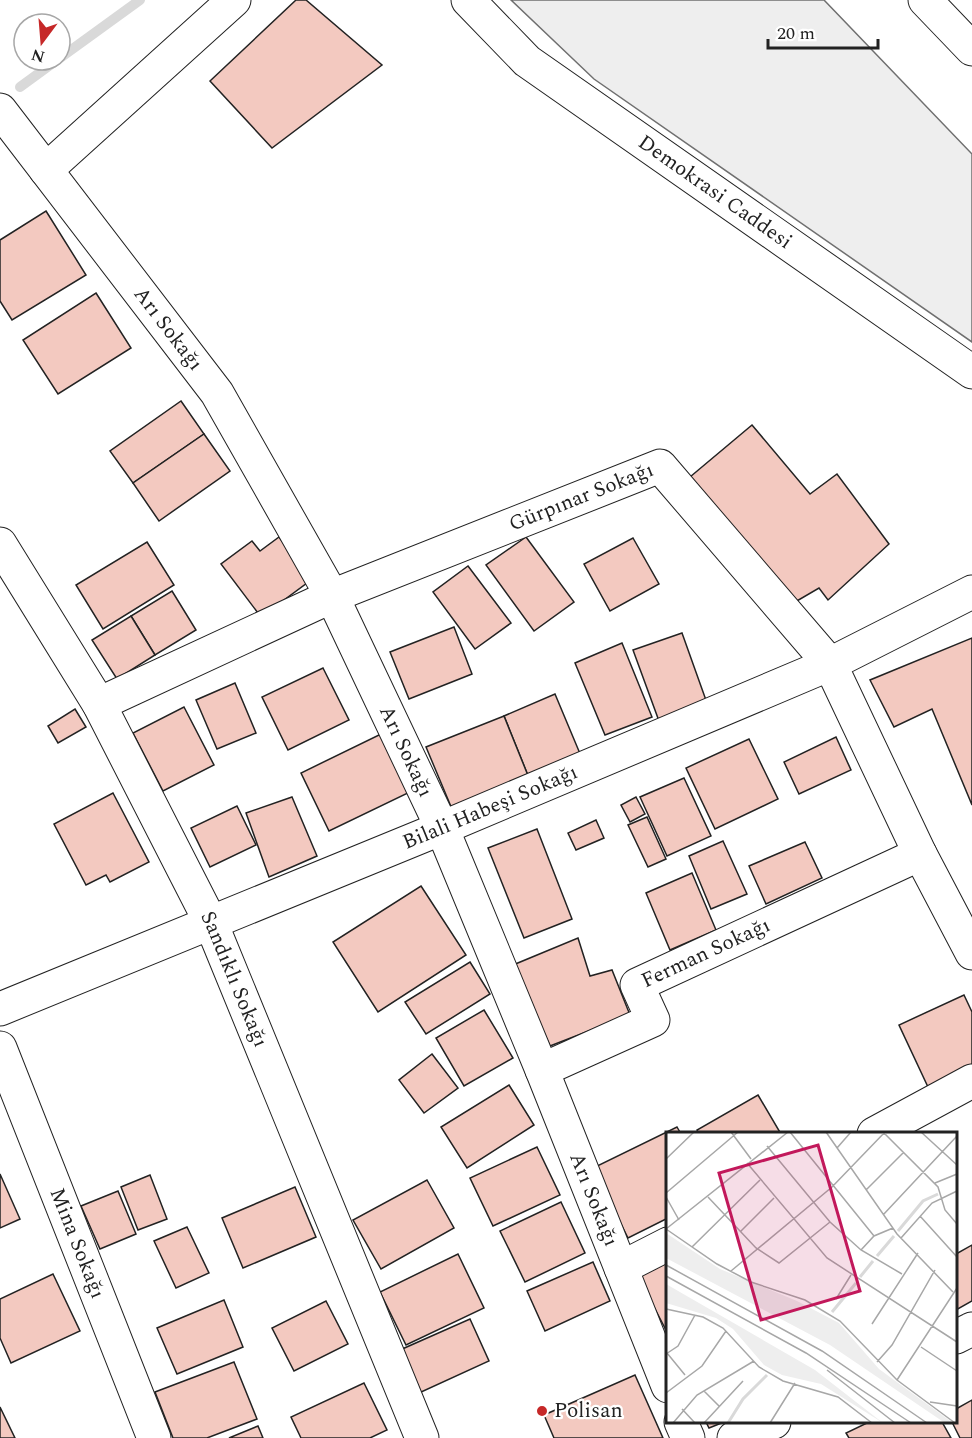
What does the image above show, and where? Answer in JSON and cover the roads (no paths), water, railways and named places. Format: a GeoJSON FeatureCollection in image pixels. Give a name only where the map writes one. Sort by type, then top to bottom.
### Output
{"type":"FeatureCollection","features":[{"type":"Feature","properties":{"kind":"main road"},"geometry":{"type":"LineString","coordinates":[[46,170],[234,0]]}},
{"type":"Feature","properties":{"kind":"main road","name":"Demokrasi Caddesi"},"geometry":{"type":"LineString","coordinates":[[468,0],[527,61],[972,372]]}},
{"type":"Feature","properties":{"kind":"main road"},"geometry":{"type":"LineString","coordinates":[[925,0],[972,49]]}},
{"type":"Feature","properties":{"kind":"main road","name":"Arı Sokağı"},"geometry":{"type":"LineString","coordinates":[[0,111],[217,393],[332,596],[442,828],[542,1070],[666,1381]]}},
{"type":"Feature","properties":{"kind":"main road","name":"Gürpınar Sokağı"},"geometry":{"type":"LineString","coordinates":[[99,704],[332,596],[660,466],[830,664],[920,854],[972,953]]}},
{"type":"Feature","properties":{"kind":"main road","name":"Sandıklı Sokağı"},"geometry":{"type":"LineString","coordinates":[[0,544],[99,704],[212,923],[422,1438]]}},
{"type":"Feature","properties":{"kind":"main road","name":"Bilali Habeşi Sokağı"},"geometry":{"type":"LineString","coordinates":[[0,1009],[442,828],[830,664],[972,592]]}},
{"type":"Feature","properties":{"kind":"main road","name":"Ferman Sokağı"},"geometry":{"type":"LineString","coordinates":[[542,1070],[653,1020],[637,985],[920,854]]}},
{"type":"Feature","properties":{"kind":"main road","name":"Mina Sokağı"},"geometry":{"type":"LineString","coordinates":[[0,1048],[154,1438]]}},
{"type":"Feature","properties":{"kind":"main road"},"geometry":{"type":"LineString","coordinates":[[878,1132],[972,1081]]}},
{"type":"Feature","properties":{"kind":"main road"},"geometry":{"type":"LineString","coordinates":[[621,1268],[666,1245]]}},
{"type":"Feature","properties":{"kind":"main road"},"geometry":{"type":"LineString","coordinates":[[957,1336],[972,1329]]}},
{"type":"Feature","properties":{"kind":"main road"},"geometry":{"type":"LineString","coordinates":[[681,1423],[688,1438]]}},
{"type":"Feature","properties":{"kind":"main road"},"geometry":{"type":"LineString","coordinates":[[734,1438],[772,1423]]}},
{"type":"Feature","properties":{"kind":"waterway"},"geometry":{"type":"LineString","coordinates":[[72,49],[140,0]]}},
{"type":"Feature","properties":{"kind":"waterway"},"geometry":{"type":"LineString","coordinates":[[20,87],[41,72]]}},
{"type":"Feature","properties":{"kind":"place","name":"Polisan"},"geometry":{"type":"Point","coordinates":[542,1411]}}]}
